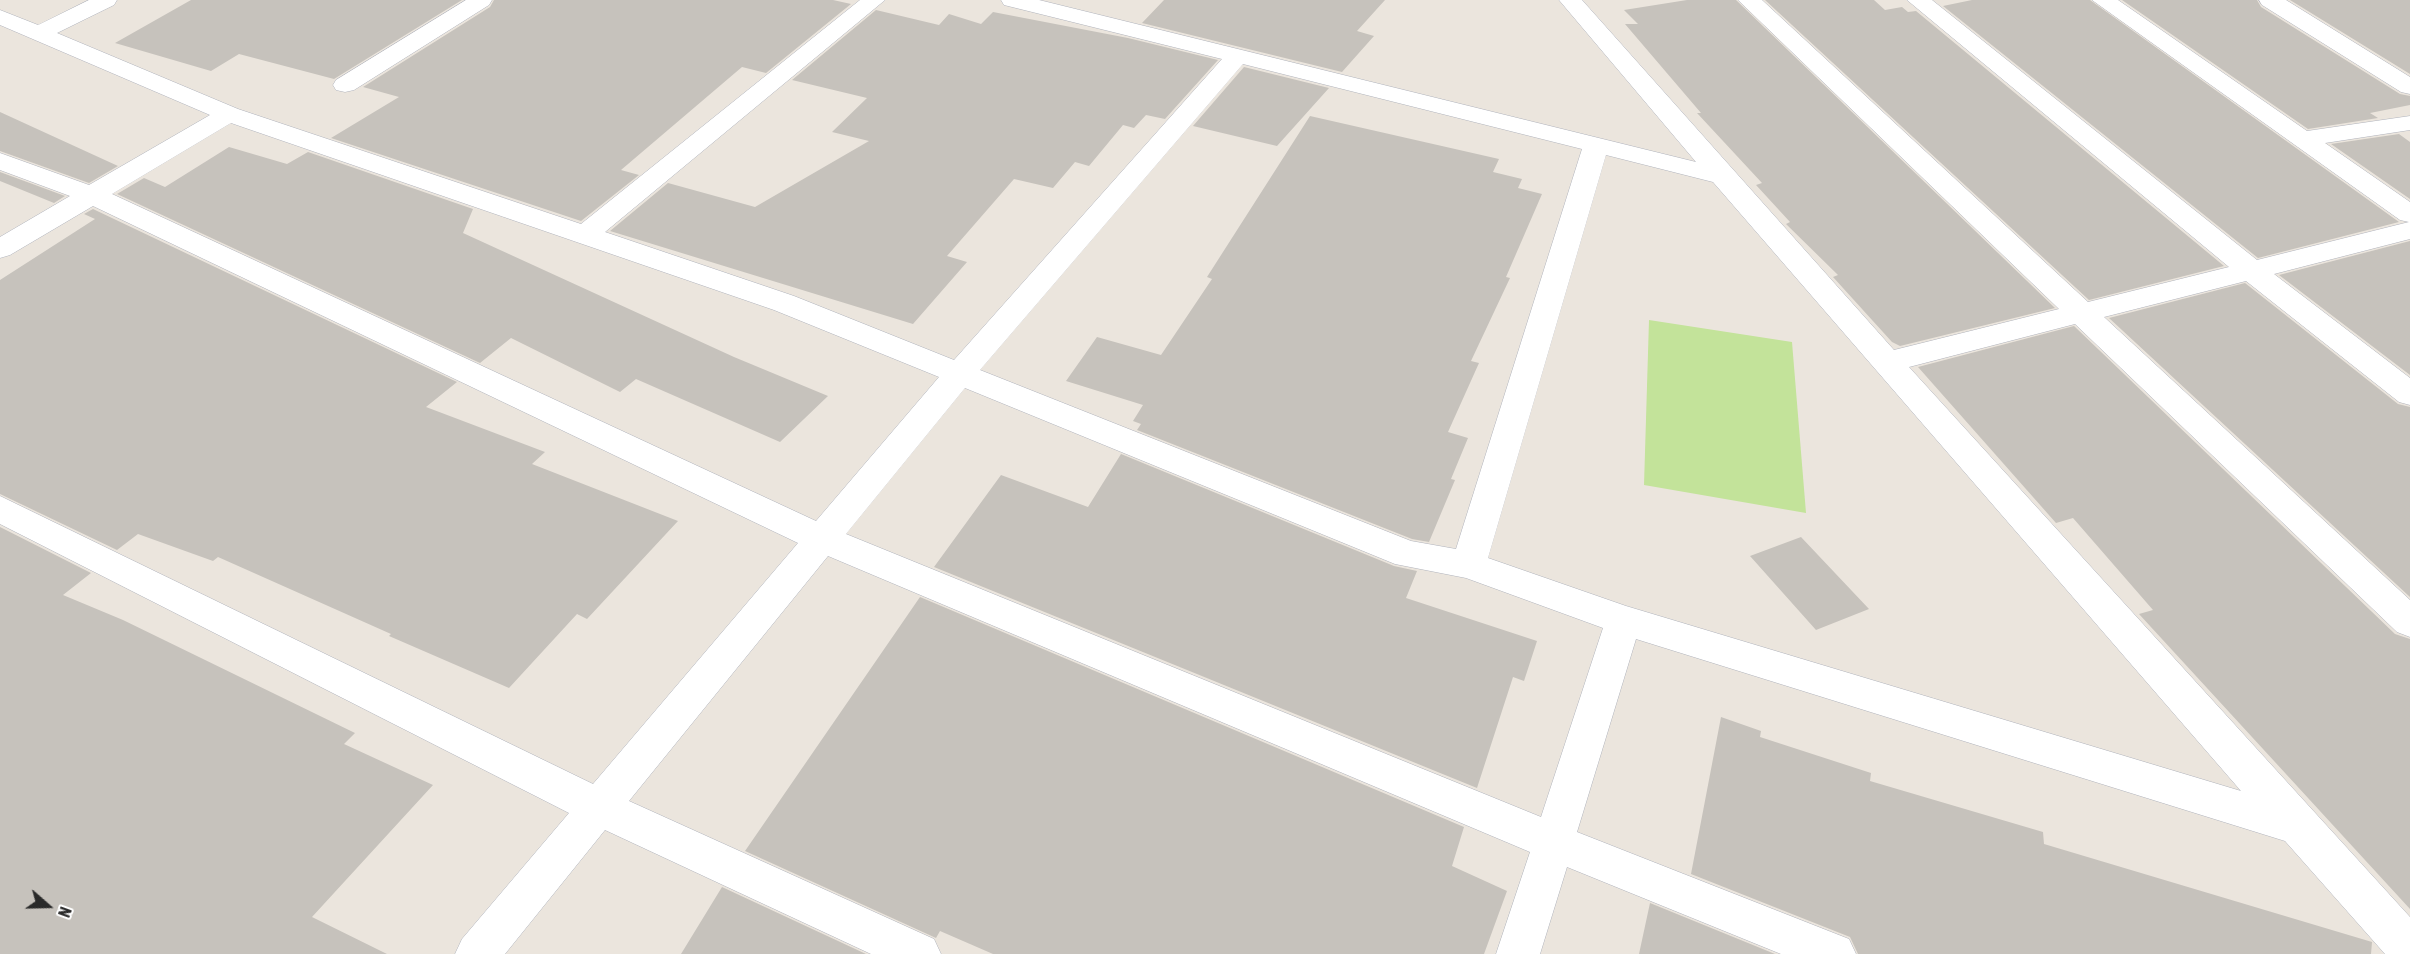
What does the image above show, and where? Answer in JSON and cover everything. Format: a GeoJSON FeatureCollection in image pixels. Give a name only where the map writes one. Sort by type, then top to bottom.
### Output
{"type":"FeatureCollection","features":[{"type":"Feature","properties":{"kind":"street"},"geometry":{"type":"LineString","coordinates":[[40,32],[106,0]]}},
{"type":"Feature","properties":{"kind":"street"},"geometry":{"type":"LineString","coordinates":[[345,86],[481,0]]}},
{"type":"Feature","properties":{"kind":"street"},"geometry":{"type":"LineString","coordinates":[[586,234],[874,0]]}},
{"type":"Feature","properties":{"kind":"street"},"geometry":{"type":"LineString","coordinates":[[1012,0],[1106,14],[1237,57],[1722,176]]}},
{"type":"Feature","properties":{"kind":"street"},"geometry":{"type":"LineString","coordinates":[[1749,0],[2410,622]]}},
{"type":"Feature","properties":{"kind":"street"},"geometry":{"type":"LineString","coordinates":[[1918,0],[2253,272],[2410,394]]}},
{"type":"Feature","properties":{"kind":"street"},"geometry":{"type":"LineString","coordinates":[[2103,0],[2410,214]]}},
{"type":"Feature","properties":{"kind":"street"},"geometry":{"type":"LineString","coordinates":[[2270,0],[2410,87]]}},
{"type":"Feature","properties":{"kind":"street"},"geometry":{"type":"LineString","coordinates":[[1565,2],[1889,362],[2410,950]]}},
{"type":"Feature","properties":{"kind":"street"},"geometry":{"type":"LineString","coordinates":[[0,16],[229,114],[784,303],[1407,554],[1468,565],[1624,620],[2299,827]]}},
{"type":"Feature","properties":{"kind":"street"},"geometry":{"type":"LineString","coordinates":[[477,954],[824,540],[959,374],[1237,57]]}},
{"type":"Feature","properties":{"kind":"street"},"geometry":{"type":"LineString","coordinates":[[0,249],[229,114]]}},
{"type":"Feature","properties":{"kind":"street"},"geometry":{"type":"LineString","coordinates":[[2302,140],[2410,123]]}},
{"type":"Feature","properties":{"kind":"street"},"geometry":{"type":"LineString","coordinates":[[1468,565],[1596,144]]}},
{"type":"Feature","properties":{"kind":"street"},"geometry":{"type":"LineString","coordinates":[[0,160],[92,195],[824,540],[1554,842],[1834,954]]}},
{"type":"Feature","properties":{"kind":"street"},"geometry":{"type":"LineString","coordinates":[[1889,362],[2081,311],[2253,272],[2410,230]]}},
{"type":"Feature","properties":{"kind":"street"},"geometry":{"type":"LineString","coordinates":[[0,509],[600,808],[919,954]]}},
{"type":"Feature","properties":{"kind":"street"},"geometry":{"type":"LineString","coordinates":[[1518,954],[1624,620]]}},
{"type":"Feature","properties":{"kind":"green space"},"geometry":{"type":"Polygon","coordinates":[[[1649,320],[1792,342],[1806,513],[1644,485],[1649,320]]]}},
{"type":"Feature","properties":{"kind":"building"},"geometry":{"type":"Polygon","coordinates":[[[191,0],[462,0],[334,79],[239,54],[211,71],[115,43],[191,0]]]}},
{"type":"Feature","properties":{"kind":"building"},"geometry":{"type":"Polygon","coordinates":[[[494,0],[833,0],[851,4],[766,73],[742,67],[621,170],[639,175],[581,221],[331,138],[399,97],[363,87],[490,7],[494,0]]]}},
{"type":"Feature","properties":{"kind":"building"},"geometry":{"type":"Polygon","coordinates":[[[1164,0],[1385,0],[1357,31],[1374,36],[1342,72],[1142,23],[1164,0]]]}},
{"type":"Feature","properties":{"kind":"building"},"geometry":{"type":"Polygon","coordinates":[[[1687,0],[1736,0],[2055,308],[1900,346],[1892,342],[1833,277],[1838,275],[1786,224],[1790,222],[1756,185],[1762,183],[1697,113],[1701,113],[1625,24],[1638,24],[1624,10],[1687,0]]]}},
{"type":"Feature","properties":{"kind":"building"},"geometry":{"type":"Polygon","coordinates":[[[1765,0],[1874,0],[1885,10],[1902,7],[1908,12],[1916,11],[2224,266],[2089,300],[1765,0]]]}},
{"type":"Feature","properties":{"kind":"building"},"geometry":{"type":"Polygon","coordinates":[[[1972,0],[2090,0],[2399,222],[2258,258],[1943,6],[1972,0]]]}},
{"type":"Feature","properties":{"kind":"building"},"geometry":{"type":"Polygon","coordinates":[[[2122,0],[2257,0],[2261,7],[2400,94],[2410,96],[2410,105],[2370,113],[2378,118],[2308,129],[2122,0]]]}},
{"type":"Feature","properties":{"kind":"building"},"geometry":{"type":"Polygon","coordinates":[[[2290,0],[2410,0],[2410,74],[2290,0]]]}},
{"type":"Feature","properties":{"kind":"building"},"geometry":{"type":"Polygon","coordinates":[[[876,10],[939,25],[949,14],[981,24],[993,12],[1128,38],[1218,60],[1165,119],[1146,115],[1134,128],[1123,125],[1089,166],[1075,162],[1053,188],[1014,179],[947,256],[967,262],[913,324],[610,231],[668,183],[755,207],[869,141],[832,132],[867,98],[792,80],[876,10]]]}},
{"type":"Feature","properties":{"kind":"building"},"geometry":{"type":"Polygon","coordinates":[[[1244,67],[1329,88],[1277,146],[1193,126],[1244,67]]]}},
{"type":"Feature","properties":{"kind":"building"},"geometry":{"type":"Polygon","coordinates":[[[0,112],[118,166],[89,183],[0,151],[0,112]]]}},
{"type":"Feature","properties":{"kind":"building"},"geometry":{"type":"Polygon","coordinates":[[[1310,116],[1499,159],[1493,172],[1522,179],[1518,188],[1542,194],[1506,277],[1510,278],[1471,361],[1479,363],[1448,432],[1468,438],[1451,479],[1455,480],[1429,542],[1412,539],[1137,430],[1141,424],[1133,421],[1143,405],[1066,381],[1097,337],[1161,355],[1212,279],[1207,277],[1310,116]]]}},
{"type":"Feature","properties":{"kind":"building"},"geometry":{"type":"Polygon","coordinates":[[[2399,134],[2410,142],[2410,199],[2331,144],[2399,134]]]}},
{"type":"Feature","properties":{"kind":"building"},"geometry":{"type":"Polygon","coordinates":[[[229,147],[287,164],[308,152],[473,209],[463,233],[734,357],[828,396],[780,442],[636,379],[620,392],[511,338],[480,363],[117,194],[144,178],[165,187],[229,147]]]}},
{"type":"Feature","properties":{"kind":"building"},"geometry":{"type":"Polygon","coordinates":[[[0,172],[65,196],[54,203],[0,181],[0,172]]]}},
{"type":"Feature","properties":{"kind":"building"},"geometry":{"type":"Polygon","coordinates":[[[93,209],[457,382],[426,407],[545,452],[532,464],[678,521],[587,619],[577,614],[509,688],[389,636],[391,634],[218,557],[213,561],[138,534],[117,550],[0,494],[0,280],[95,219],[84,214],[93,209]]]}},
{"type":"Feature","properties":{"kind":"building"},"geometry":{"type":"Polygon","coordinates":[[[2410,241],[2410,375],[2279,275],[2410,241]]]}},
{"type":"Feature","properties":{"kind":"building"},"geometry":{"type":"Polygon","coordinates":[[[2245,283],[2398,404],[2410,407],[2410,597],[2109,318],[2245,283]]]}},
{"type":"Feature","properties":{"kind":"building"},"geometry":{"type":"Polygon","coordinates":[[[2074,326],[2395,634],[2410,639],[2410,909],[2139,614],[2153,610],[2073,518],[2056,523],[1918,367],[2074,326]]]}},
{"type":"Feature","properties":{"kind":"building"},"geometry":{"type":"Polygon","coordinates":[[[1121,454],[1394,566],[1417,571],[1406,598],[1537,641],[1524,681],[1513,677],[1477,788],[934,567],[1001,475],[1088,507],[1121,454]]]}},
{"type":"Feature","properties":{"kind":"building"},"geometry":{"type":"Polygon","coordinates":[[[0,527],[91,573],[63,595],[123,620],[355,733],[344,744],[433,785],[312,917],[387,954],[0,954],[0,527]]]}},
{"type":"Feature","properties":{"kind":"building"},"geometry":{"type":"Polygon","coordinates":[[[1801,537],[1869,609],[1816,630],[1750,556],[1801,537]]]}},
{"type":"Feature","properties":{"kind":"building"},"geometry":{"type":"Polygon","coordinates":[[[920,597],[1464,827],[1452,866],[1507,891],[1484,954],[993,954],[940,931],[936,938],[745,851],[920,597]]]}},
{"type":"Feature","properties":{"kind":"building"},"geometry":{"type":"Polygon","coordinates":[[[1721,717],[1761,731],[1760,737],[1871,773],[1870,781],[2043,832],[2044,844],[2372,942],[2371,954],[1858,954],[1850,937],[1691,874],[1721,717]]]}},
{"type":"Feature","properties":{"kind":"building"},"geometry":{"type":"Polygon","coordinates":[[[722,887],[866,954],[681,954],[722,887]]]}},
{"type":"Feature","properties":{"kind":"building"},"geometry":{"type":"Polygon","coordinates":[[[1650,903],[1775,954],[1639,954],[1650,903]]]}}]}
